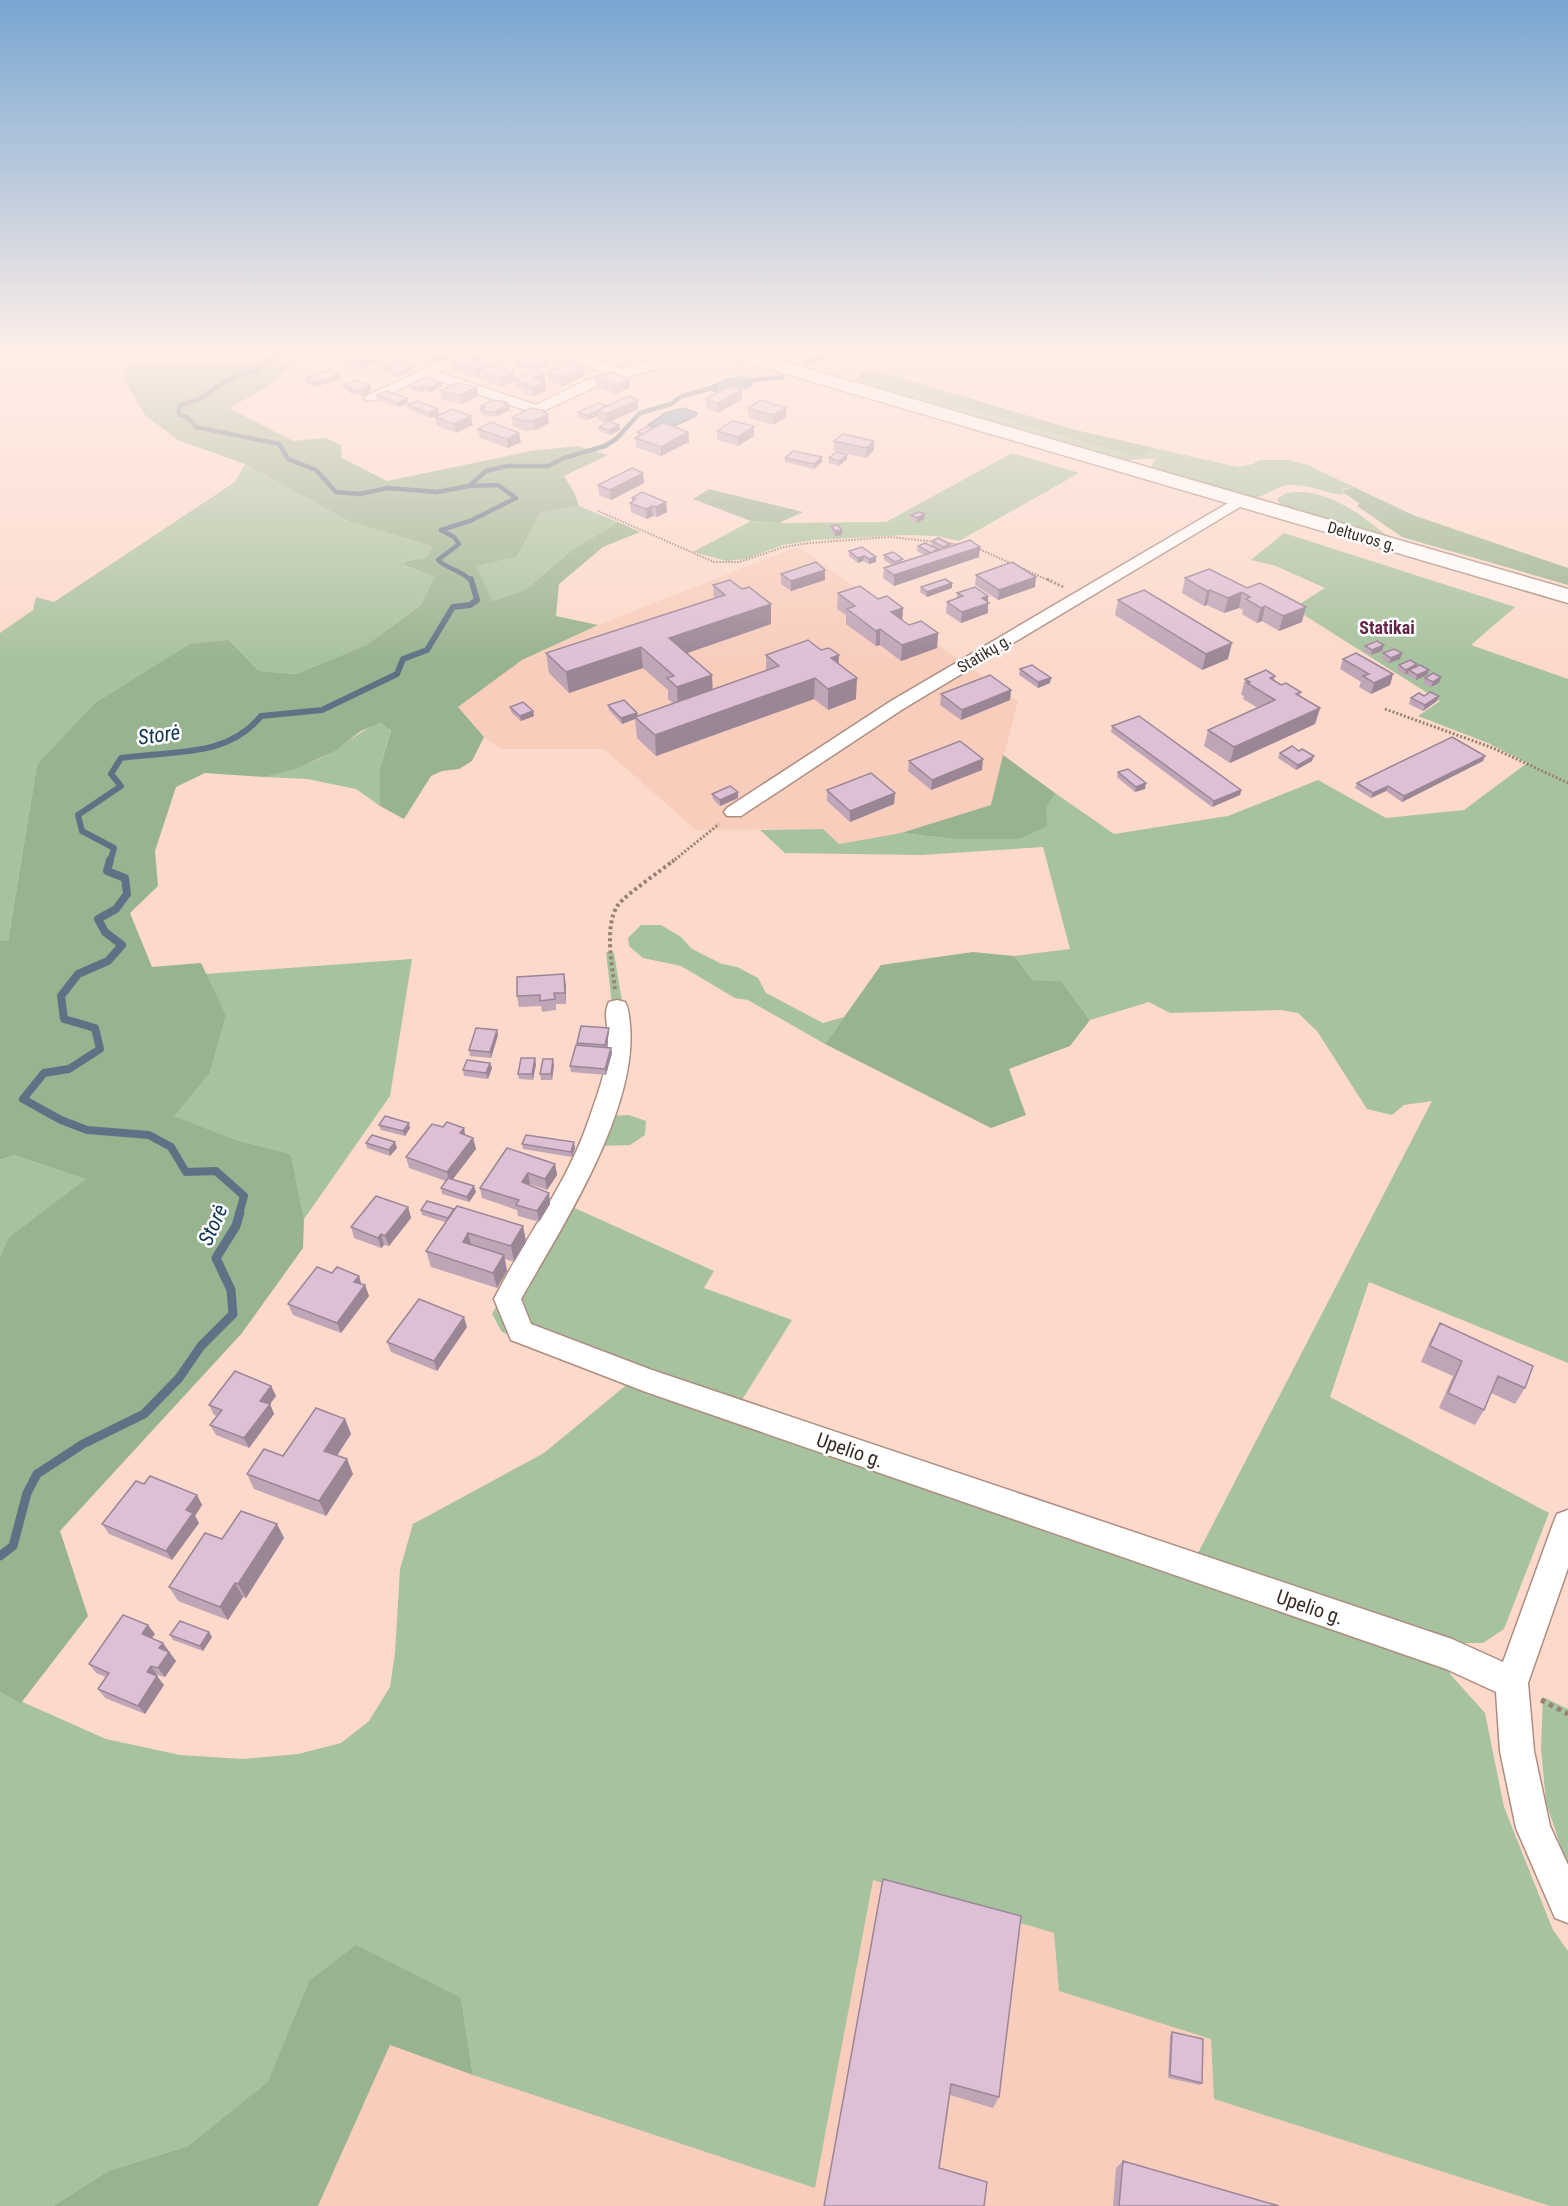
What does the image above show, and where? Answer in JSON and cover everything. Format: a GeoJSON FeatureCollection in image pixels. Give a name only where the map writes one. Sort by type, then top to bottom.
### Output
{"type":"FeatureCollection","features":[{"type":"Feature","properties":{"kind":"main road","name":"Deltuvos g."},"geometry":{"type":"LineString","coordinates":[[1093,458],[1568,596]]}},
{"type":"Feature","properties":{"kind":"street","name":"Statikų g."},"geometry":{"type":"LineString","coordinates":[[734,812],[897,705],[1240,501]]}},
{"type":"Feature","properties":{"kind":"street","name":"Upelio g."},"geometry":{"type":"LineString","coordinates":[[617,1008],[620,1041],[613,1082],[599,1125],[574,1181],[507,1299],[521,1332],[646,1380],[1452,1655],[1512,1683]]}},
{"type":"Feature","properties":{"kind":"street"},"geometry":{"type":"LineString","coordinates":[[1568,1524],[1512,1683],[1517,1751],[1533,1827],[1568,1905]]}},
{"type":"Feature","properties":{"kind":"path"},"geometry":{"type":"LineString","coordinates":[[598,511],[714,562],[739,562],[783,547],[809,543],[890,537],[915,537],[966,545]]}},
{"type":"Feature","properties":{"kind":"path"},"geometry":{"type":"LineString","coordinates":[[975,548],[1021,566],[1079,596]]}},
{"type":"Feature","properties":{"kind":"path"},"geometry":{"type":"LineString","coordinates":[[1385,709],[1492,748],[1568,783]]}},
{"type":"Feature","properties":{"kind":"path"},"geometry":{"type":"LineString","coordinates":[[617,1008],[610,950],[611,926],[618,905],[683,850],[734,812]]}},
{"type":"Feature","properties":{"kind":"shaded area"},"geometry":{"type":"Polygon","coordinates":[[[800,548],[1018,701],[991,805],[901,833],[839,844],[823,829],[696,830],[604,749],[501,749],[484,737],[457,707],[522,660],[598,625],[789,550],[800,548]]]}},
{"type":"Feature","properties":{"kind":"shaded area"},"geometry":{"type":"Polygon","coordinates":[[[872,1879],[1054,1933],[1059,1991],[1211,2039],[1214,2099],[1550,2206],[318,2206],[390,2045],[815,2188],[872,1879]]]}},
{"type":"Feature","properties":{"kind":"green space"},"geometry":{"type":"Polygon","coordinates":[[[228,458],[342,458],[387,481],[498,458],[602,458],[564,476],[579,506],[540,513],[517,557],[476,566],[492,601],[525,590],[572,550],[618,522],[640,532],[603,547],[559,584],[556,616],[598,625],[522,660],[458,707],[484,737],[472,761],[459,769],[442,771],[431,776],[404,819],[380,806],[380,768],[391,730],[380,723],[361,731],[335,751],[298,768],[265,777],[205,773],[176,787],[155,851],[158,886],[130,913],[152,967],[201,963],[226,1015],[210,1073],[174,1116],[236,1140],[291,1154],[304,1219],[303,1248],[242,1333],[60,1531],[88,1616],[21,1703],[0,1692],[0,1256],[9,1237],[86,1179],[14,1155],[0,1160],[0,941],[8,941],[37,765],[94,704],[190,644],[229,640],[259,671],[296,674],[366,645],[421,605],[435,576],[402,565],[407,561],[426,558],[432,546],[350,522],[245,464],[228,458]]]}},
{"type":"Feature","properties":{"kind":"green space"},"geometry":{"type":"Polygon","coordinates":[[[1003,458],[1029,458],[1079,473],[959,541],[936,536],[906,535],[814,540],[783,545],[745,559],[727,561],[693,552],[751,521],[886,522],[1003,458]]]}},
{"type":"Feature","properties":{"kind":"green space"},"geometry":{"type":"Polygon","coordinates":[[[1109,458],[1198,458],[1238,467],[1253,464],[1259,460],[1288,460],[1308,465],[1354,487],[1343,489],[1341,491],[1344,495],[1290,485],[1258,497],[1246,498],[1153,469],[1152,465],[1155,460],[1119,461],[1109,458]]]}},
{"type":"Feature","properties":{"kind":"green space"},"geometry":{"type":"Polygon","coordinates":[[[245,464],[350,522],[432,546],[426,558],[407,561],[403,566],[436,575],[421,605],[366,645],[296,674],[259,671],[229,640],[37,765],[8,941],[0,941],[0,633],[33,610],[36,597],[54,602],[235,482],[245,464]]]}},
{"type":"Feature","properties":{"kind":"green space"},"geometry":{"type":"Polygon","coordinates":[[[1354,487],[1413,515],[1568,568],[1568,585],[1402,537],[1357,506],[1359,503],[1341,491],[1354,487]]]}},
{"type":"Feature","properties":{"kind":"green space"},"geometry":{"type":"Polygon","coordinates":[[[709,489],[803,512],[779,523],[751,521],[693,499],[709,489]]]}},
{"type":"Feature","properties":{"kind":"green space"},"geometry":{"type":"Polygon","coordinates":[[[1286,493],[1320,495],[1344,505],[1387,536],[1282,508],[1277,499],[1286,493]]]}},
{"type":"Feature","properties":{"kind":"green space"},"geometry":{"type":"Polygon","coordinates":[[[579,506],[618,522],[572,550],[525,590],[492,601],[475,566],[517,557],[540,513],[579,506]]]}},
{"type":"Feature","properties":{"kind":"green space"},"geometry":{"type":"Polygon","coordinates":[[[1284,533],[1515,607],[1471,645],[1568,679],[1568,1363],[1369,1282],[1330,1397],[1549,1513],[1504,1629],[1483,1643],[1446,1643],[1450,1674],[1485,1713],[1504,1807],[1553,1930],[1568,1951],[1568,2206],[1550,2206],[1214,2099],[1211,2039],[1059,1991],[1054,1933],[873,1880],[815,2188],[473,2075],[461,1998],[309,1981],[269,2082],[188,2146],[108,2171],[53,2206],[0,2206],[0,1692],[106,1739],[180,1755],[243,1759],[298,1754],[341,1743],[369,1721],[390,1687],[395,1653],[400,1569],[413,1524],[544,1453],[630,1382],[502,1332],[492,1314],[575,1171],[616,1040],[606,952],[614,953],[629,1043],[607,1116],[629,1115],[646,1121],[645,1135],[630,1145],[600,1146],[568,1205],[714,1271],[704,1288],[792,1320],[740,1403],[1198,1553],[1432,1101],[1404,1105],[1392,1115],[1367,1109],[1317,1031],[1298,1013],[1280,1010],[1170,1013],[1149,1002],[1090,1020],[1061,981],[1033,980],[1014,956],[1070,949],[1043,847],[921,855],[785,853],[760,830],[823,829],[839,844],[901,833],[954,839],[1019,839],[1055,793],[1114,834],[1228,816],[1318,780],[1386,818],[1464,810],[1527,763],[1488,743],[1418,716],[1440,701],[1293,608],[1325,588],[1276,566],[1251,560],[1284,533]]]}},
{"type":"Feature","properties":{"kind":"green space"},"geometry":{"type":"Polygon","coordinates":[[[379,723],[391,729],[380,768],[380,806],[356,789],[307,779],[265,777],[319,759],[379,723]]]}},
{"type":"Feature","properties":{"kind":"green space"},"geometry":{"type":"Polygon","coordinates":[[[1003,755],[1055,793],[1046,808],[1047,826],[1019,839],[954,839],[901,833],[991,805],[1003,755]]]}},
{"type":"Feature","properties":{"kind":"green space"},"geometry":{"type":"Polygon","coordinates":[[[641,925],[661,925],[681,937],[692,949],[758,978],[766,993],[823,1023],[844,1017],[825,1044],[748,1000],[735,998],[681,966],[643,958],[629,946],[628,938],[641,925]]]}},
{"type":"Feature","properties":{"kind":"green space"},"geometry":{"type":"Polygon","coordinates":[[[973,952],[1014,956],[1033,980],[1061,981],[1090,1020],[1070,1046],[1009,1069],[1026,1115],[991,1128],[825,1044],[881,965],[973,952]]]}},
{"type":"Feature","properties":{"kind":"green space"},"geometry":{"type":"Polygon","coordinates":[[[412,959],[390,1096],[304,1219],[291,1154],[236,1140],[173,1116],[210,1073],[226,1015],[205,974],[412,959]]]}},
{"type":"Feature","properties":{"kind":"green space"},"geometry":{"type":"Polygon","coordinates":[[[14,1155],[87,1179],[9,1237],[0,1256],[0,1160],[14,1155]]]}},
{"type":"Feature","properties":{"kind":"green space"},"geometry":{"type":"Polygon","coordinates":[[[1543,1697],[1568,1709],[1568,1868],[1546,1802],[1541,1748],[1543,1697]]]}},
{"type":"Feature","properties":{"kind":"green space"},"geometry":{"type":"Polygon","coordinates":[[[356,1945],[461,1998],[473,2075],[390,2045],[318,2206],[53,2206],[108,2171],[188,2146],[268,2082],[309,1981],[356,1945]]]}},
{"type":"Feature","properties":{"kind":"building"},"geometry":{"type":"Polygon","coordinates":[[[785,458],[821,458],[814,464],[785,458]]]}},
{"type":"Feature","properties":{"kind":"building"},"geometry":{"type":"Polygon","coordinates":[[[632,468],[643,473],[610,490],[598,485],[632,468]]]}},
{"type":"Feature","properties":{"kind":"building"},"geometry":{"type":"Polygon","coordinates":[[[642,492],[666,502],[646,509],[630,503],[636,499],[632,498],[642,492]]]}},
{"type":"Feature","properties":{"kind":"building"},"geometry":{"type":"Polygon","coordinates":[[[919,512],[925,514],[917,518],[911,515],[919,512]]]}},
{"type":"Feature","properties":{"kind":"building"},"geometry":{"type":"Polygon","coordinates":[[[838,525],[842,530],[835,531],[831,526],[838,525]]]}},
{"type":"Feature","properties":{"kind":"building"},"geometry":{"type":"Polygon","coordinates":[[[938,538],[950,544],[943,547],[932,541],[938,538]]]}},
{"type":"Feature","properties":{"kind":"building"},"geometry":{"type":"Polygon","coordinates":[[[970,540],[980,547],[894,575],[884,568],[970,540]]]}},
{"type":"Feature","properties":{"kind":"building"},"geometry":{"type":"Polygon","coordinates":[[[925,543],[938,549],[931,553],[918,546],[925,543]]]}},
{"type":"Feature","properties":{"kind":"building"},"geometry":{"type":"Polygon","coordinates":[[[862,547],[876,557],[858,558],[849,551],[862,547]]]}},
{"type":"Feature","properties":{"kind":"building"},"geometry":{"type":"Polygon","coordinates":[[[893,552],[903,559],[895,562],[884,555],[893,552]]]}},
{"type":"Feature","properties":{"kind":"building"},"geometry":{"type":"Polygon","coordinates":[[[816,562],[825,570],[791,581],[781,574],[816,562]]]}},
{"type":"Feature","properties":{"kind":"building"},"geometry":{"type":"Polygon","coordinates":[[[1012,562],[1036,577],[999,590],[976,575],[1012,562]]]}},
{"type":"Feature","properties":{"kind":"building"},"geometry":{"type":"Polygon","coordinates":[[[1209,569],[1247,588],[1260,583],[1306,607],[1283,616],[1265,606],[1261,608],[1246,599],[1250,597],[1242,592],[1228,598],[1210,590],[1207,591],[1185,578],[1209,569]]]}},
{"type":"Feature","properties":{"kind":"building"},"geometry":{"type":"Polygon","coordinates":[[[945,579],[952,583],[927,592],[921,587],[945,579]]]}},
{"type":"Feature","properties":{"kind":"building"},"geometry":{"type":"Polygon","coordinates":[[[730,580],[742,589],[749,587],[771,604],[669,638],[712,675],[677,687],[667,678],[674,676],[641,647],[566,672],[546,653],[725,595],[713,585],[730,580]]]}},
{"type":"Feature","properties":{"kind":"building"},"geometry":{"type":"Polygon","coordinates":[[[860,586],[878,599],[887,596],[903,608],[891,612],[909,625],[921,621],[938,633],[902,645],[880,629],[876,631],[847,609],[855,606],[838,593],[860,586]]]}},
{"type":"Feature","properties":{"kind":"building"},"geometry":{"type":"Polygon","coordinates":[[[975,587],[988,596],[982,598],[989,603],[962,612],[947,602],[963,596],[957,593],[975,587]]]}},
{"type":"Feature","properties":{"kind":"building"},"geometry":{"type":"Polygon","coordinates":[[[1144,590],[1232,643],[1206,654],[1118,600],[1144,590]]]}},
{"type":"Feature","properties":{"kind":"building"},"geometry":{"type":"Polygon","coordinates":[[[808,640],[821,650],[829,648],[839,655],[831,658],[857,678],[828,689],[815,678],[655,735],[635,717],[779,666],[766,655],[808,640]]]}},
{"type":"Feature","properties":{"kind":"building"},"geometry":{"type":"Polygon","coordinates":[[[1377,641],[1384,645],[1372,650],[1365,646],[1377,641]]]}},
{"type":"Feature","properties":{"kind":"building"},"geometry":{"type":"Polygon","coordinates":[[[1394,649],[1402,653],[1391,658],[1383,653],[1394,649]]]}},
{"type":"Feature","properties":{"kind":"building"},"geometry":{"type":"Polygon","coordinates":[[[1356,653],[1393,674],[1374,683],[1363,676],[1369,674],[1343,659],[1356,653]]]}},
{"type":"Feature","properties":{"kind":"building"},"geometry":{"type":"Polygon","coordinates":[[[1410,660],[1417,664],[1406,670],[1399,665],[1410,660]]]}},
{"type":"Feature","properties":{"kind":"building"},"geometry":{"type":"Polygon","coordinates":[[[1032,665],[1051,678],[1038,682],[1020,669],[1032,665]]]}},
{"type":"Feature","properties":{"kind":"building"},"geometry":{"type":"Polygon","coordinates":[[[1420,665],[1429,670],[1417,675],[1409,670],[1420,665]]]}},
{"type":"Feature","properties":{"kind":"building"},"geometry":{"type":"Polygon","coordinates":[[[1266,670],[1275,676],[1270,678],[1281,685],[1286,683],[1301,692],[1296,694],[1320,708],[1234,747],[1208,730],[1275,700],[1247,683],[1250,682],[1245,679],[1266,670]]]}},
{"type":"Feature","properties":{"kind":"building"},"geometry":{"type":"Polygon","coordinates":[[[1433,673],[1441,677],[1433,682],[1425,678],[1433,673]]]}},
{"type":"Feature","properties":{"kind":"building"},"geometry":{"type":"Polygon","coordinates":[[[990,675],[1011,690],[962,710],[941,694],[990,675]]]}},
{"type":"Feature","properties":{"kind":"building"},"geometry":{"type":"Polygon","coordinates":[[[1430,692],[1439,696],[1425,705],[1411,698],[1419,693],[1424,696],[1430,692]]]}},
{"type":"Feature","properties":{"kind":"building"},"geometry":{"type":"Polygon","coordinates":[[[624,700],[637,713],[621,718],[608,705],[624,700]]]}},
{"type":"Feature","properties":{"kind":"building"},"geometry":{"type":"Polygon","coordinates":[[[523,702],[533,711],[520,716],[510,707],[523,702]]]}},
{"type":"Feature","properties":{"kind":"building"},"geometry":{"type":"Polygon","coordinates":[[[1139,716],[1241,790],[1214,801],[1112,726],[1139,716]]]}},
{"type":"Feature","properties":{"kind":"building"},"geometry":{"type":"Polygon","coordinates":[[[1452,737],[1485,756],[1404,796],[1388,786],[1373,793],[1357,783],[1452,737]]]}},
{"type":"Feature","properties":{"kind":"building"},"geometry":{"type":"Polygon","coordinates":[[[960,741],[983,759],[932,780],[909,761],[960,741]]]}},
{"type":"Feature","properties":{"kind":"building"},"geometry":{"type":"Polygon","coordinates":[[[1292,746],[1314,756],[1298,765],[1280,753],[1292,746]]]}},
{"type":"Feature","properties":{"kind":"building"},"geometry":{"type":"Polygon","coordinates":[[[1128,769],[1146,783],[1136,787],[1118,772],[1128,769]]]}},
{"type":"Feature","properties":{"kind":"building"},"geometry":{"type":"Polygon","coordinates":[[[871,773],[895,793],[850,811],[827,790],[871,773]]]}},
{"type":"Feature","properties":{"kind":"building"},"geometry":{"type":"Polygon","coordinates":[[[730,786],[738,792],[720,800],[712,794],[730,786]]]}},
{"type":"Feature","properties":{"kind":"building"},"geometry":{"type":"Polygon","coordinates":[[[564,974],[565,993],[554,993],[555,999],[540,1001],[540,995],[517,996],[517,977],[564,974]]]}},
{"type":"Feature","properties":{"kind":"building"},"geometry":{"type":"Polygon","coordinates":[[[581,1026],[609,1028],[605,1045],[577,1043],[581,1026]]]}},
{"type":"Feature","properties":{"kind":"building"},"geometry":{"type":"Polygon","coordinates":[[[476,1028],[497,1030],[490,1052],[469,1050],[476,1028]]]}},
{"type":"Feature","properties":{"kind":"building"},"geometry":{"type":"Polygon","coordinates":[[[576,1045],[611,1048],[605,1069],[570,1066],[576,1045]]]}},
{"type":"Feature","properties":{"kind":"building"},"geometry":{"type":"Polygon","coordinates":[[[521,1058],[535,1058],[532,1074],[518,1074],[521,1058]]]}},
{"type":"Feature","properties":{"kind":"building"},"geometry":{"type":"Polygon","coordinates":[[[543,1059],[553,1059],[551,1074],[540,1074],[543,1059]]]}},
{"type":"Feature","properties":{"kind":"building"},"geometry":{"type":"Polygon","coordinates":[[[467,1060],[490,1063],[486,1073],[463,1070],[467,1060]]]}},
{"type":"Feature","properties":{"kind":"building"},"geometry":{"type":"Polygon","coordinates":[[[385,1116],[409,1123],[403,1131],[379,1125],[385,1116]]]}},
{"type":"Feature","properties":{"kind":"building"},"geometry":{"type":"Polygon","coordinates":[[[447,1122],[464,1128],[460,1133],[473,1138],[447,1172],[406,1157],[432,1124],[443,1127],[447,1122]]]}},
{"type":"Feature","properties":{"kind":"building"},"geometry":{"type":"Polygon","coordinates":[[[372,1135],[395,1142],[389,1150],[366,1143],[372,1135]]]}},
{"type":"Feature","properties":{"kind":"building"},"geometry":{"type":"Polygon","coordinates":[[[526,1135],[574,1142],[571,1152],[522,1144],[526,1135]]]}},
{"type":"Feature","properties":{"kind":"building"},"geometry":{"type":"Polygon","coordinates":[[[507,1148],[555,1164],[545,1179],[528,1173],[522,1182],[549,1193],[537,1211],[516,1205],[519,1200],[480,1188],[507,1148]]]}},
{"type":"Feature","properties":{"kind":"building"},"geometry":{"type":"Polygon","coordinates":[[[448,1178],[474,1186],[467,1197],[441,1188],[448,1178]]]}},
{"type":"Feature","properties":{"kind":"building"},"geometry":{"type":"Polygon","coordinates":[[[376,1196],[408,1207],[385,1236],[381,1234],[378,1238],[351,1227],[376,1196]]]}},
{"type":"Feature","properties":{"kind":"building"},"geometry":{"type":"Polygon","coordinates":[[[427,1201],[454,1209],[448,1218],[421,1210],[427,1201]]]}},
{"type":"Feature","properties":{"kind":"building"},"geometry":{"type":"Polygon","coordinates":[[[457,1206],[523,1226],[511,1246],[468,1233],[463,1242],[504,1255],[493,1273],[426,1251],[457,1206]]]}},
{"type":"Feature","properties":{"kind":"building"},"geometry":{"type":"Polygon","coordinates":[[[317,1267],[332,1273],[337,1267],[359,1276],[354,1282],[365,1285],[337,1323],[288,1304],[317,1267]]]}},
{"type":"Feature","properties":{"kind":"building"},"geometry":{"type":"Polygon","coordinates":[[[419,1299],[464,1317],[434,1361],[387,1342],[419,1299]]]}},
{"type":"Feature","properties":{"kind":"building"},"geometry":{"type":"Polygon","coordinates":[[[1440,1323],[1533,1366],[1525,1388],[1498,1376],[1484,1410],[1448,1393],[1462,1361],[1430,1346],[1440,1323]]]}},
{"type":"Feature","properties":{"kind":"building"},"geometry":{"type":"Polygon","coordinates":[[[235,1371],[271,1386],[260,1401],[270,1404],[244,1438],[210,1425],[222,1410],[209,1405],[235,1371]]]}},
{"type":"Feature","properties":{"kind":"building"},"geometry":{"type":"Polygon","coordinates":[[[316,1408],[345,1419],[324,1451],[347,1459],[319,1501],[247,1474],[264,1449],[283,1456],[316,1408]]]}},
{"type":"Feature","properties":{"kind":"building"},"geometry":{"type":"Polygon","coordinates":[[[150,1476],[197,1495],[186,1510],[193,1513],[166,1551],[102,1524],[136,1481],[144,1484],[150,1476]]]}},
{"type":"Feature","properties":{"kind":"building"},"geometry":{"type":"Polygon","coordinates":[[[241,1511],[277,1524],[238,1584],[235,1583],[220,1607],[169,1587],[205,1533],[222,1539],[241,1511]]]}},
{"type":"Feature","properties":{"kind":"building"},"geometry":{"type":"Polygon","coordinates":[[[123,1615],[148,1625],[142,1634],[163,1643],[159,1648],[169,1652],[158,1668],[151,1666],[147,1672],[157,1676],[138,1706],[98,1689],[109,1673],[89,1664],[123,1615]]]}},
{"type":"Feature","properties":{"kind":"building"},"geometry":{"type":"Polygon","coordinates":[[[180,1621],[209,1632],[200,1646],[170,1635],[180,1621]]]}},
{"type":"Feature","properties":{"kind":"building"},"geometry":{"type":"Polygon","coordinates":[[[883,1879],[1021,1916],[999,2097],[951,2084],[939,2168],[987,2182],[984,2206],[824,2206],[883,1879]]]}},
{"type":"Feature","properties":{"kind":"building"},"geometry":{"type":"Polygon","coordinates":[[[1172,2032],[1203,2039],[1202,2083],[1170,2075],[1172,2032]]]}},
{"type":"Feature","properties":{"kind":"building"},"geometry":{"type":"Polygon","coordinates":[[[1123,2161],[1279,2206],[1119,2206],[1123,2161]]]}},
{"type":"Feature","properties":{"kind":"waterway","name":"Storė"},"geometry":{"type":"LineString","coordinates":[[287,458],[316,470],[336,492],[360,494],[388,488],[437,492],[469,486]]}},
{"type":"Feature","properties":{"kind":"waterway"},"geometry":{"type":"LineString","coordinates":[[469,486],[486,471],[507,466],[548,466],[564,458]]}},
{"type":"Feature","properties":{"kind":"waterway","name":"Storė"},"geometry":{"type":"LineString","coordinates":[[469,486],[498,485],[516,498],[470,521],[441,530],[454,537],[459,544],[438,560],[464,574],[471,581]]}},
{"type":"Feature","properties":{"kind":"waterway","name":"Storė"},"geometry":{"type":"LineString","coordinates":[[110,862],[114,848],[82,831],[78,815],[121,786],[111,774],[121,758],[178,753],[215,746],[247,730],[261,716],[322,710],[397,674],[403,659],[427,650],[453,607],[470,605],[477,600],[471,579]]}},
{"type":"Feature","properties":{"kind":"waterway","name":"Storė"},"geometry":{"type":"LineString","coordinates":[[110,860],[107,871],[125,878],[127,894],[116,909],[98,919],[105,932],[122,945],[108,961],[78,974],[61,996],[64,1019],[95,1028],[100,1049],[69,1069],[44,1073],[23,1099],[61,1120],[87,1130],[149,1135],[171,1147],[186,1172],[216,1171],[244,1196],[239,1214]]}},
{"type":"Feature","properties":{"kind":"waterway","name":"Storė"},"geometry":{"type":"LineString","coordinates":[[0,1556],[13,1546],[27,1493],[37,1474],[83,1444],[144,1414],[179,1378],[201,1346],[233,1314],[231,1290],[216,1258],[236,1226],[240,1212]]}},
{"type":"Feature","properties":{"kind":"district","name":"Statikai"},"geometry":{"type":"Point","coordinates":[1387,628]}}]}
